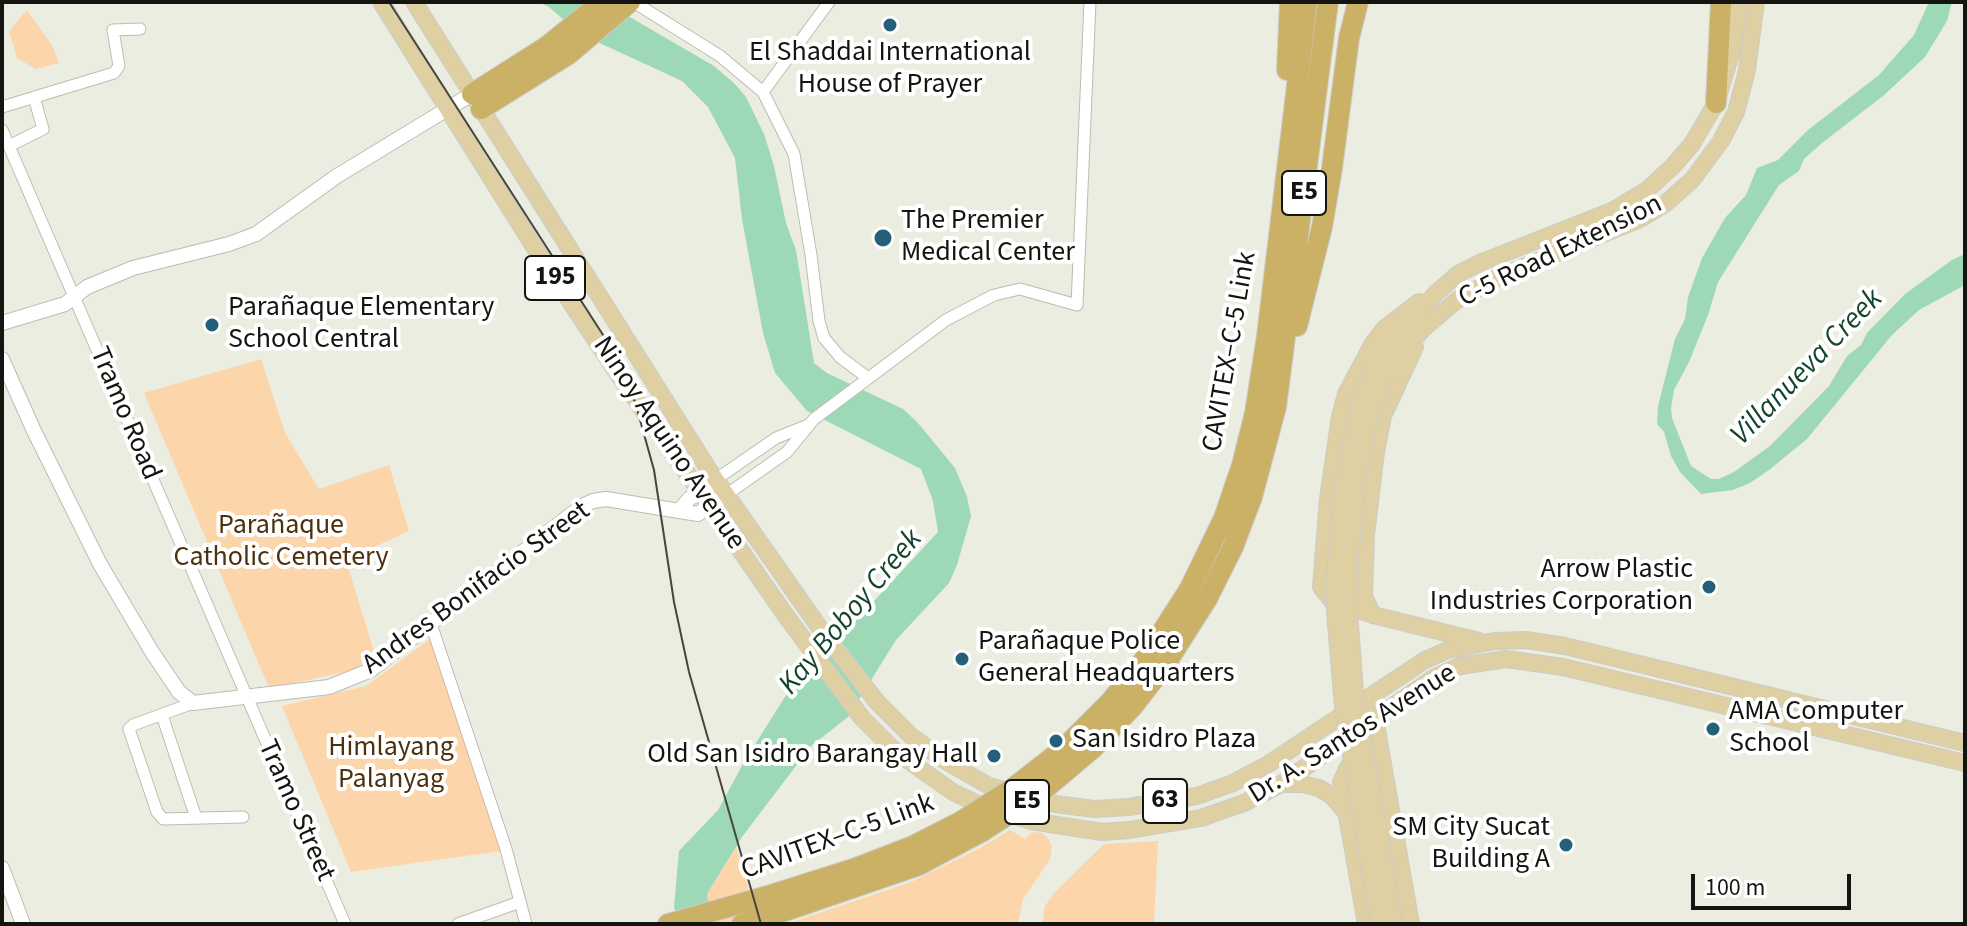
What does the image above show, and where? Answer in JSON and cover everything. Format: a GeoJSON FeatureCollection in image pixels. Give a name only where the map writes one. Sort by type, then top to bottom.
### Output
{"type":"FeatureCollection","features":[{"type":"Feature","properties":{"kind":"highway"},"geometry":{"type":"LineString","coordinates":[[572,40],[602,2]]}},
{"type":"Feature","properties":{"kind":"highway"},"geometry":{"type":"LineString","coordinates":[[1290,2],[1287,65],[1290,139]]}},
{"type":"Feature","properties":{"kind":"highway","name":"CAVITEX–C-5 Link"},"geometry":{"type":"LineString","coordinates":[[742,924],[900,872],[952,848],[1019,809],[1070,769],[1122,718],[1165,665],[1198,594],[1242,465],[1255,413],[1307,2]]}},
{"type":"Feature","properties":{"kind":"highway","name":"CAVITEX–C-5 Link"},"geometry":{"type":"LineString","coordinates":[[668,924],[774,894],[878,859],[936,835],[996,800],[1053,758],[1111,701],[1233,547],[1268,442],[1280,383],[1328,2]]}},
{"type":"Feature","properties":{"kind":"highway"},"geometry":{"type":"LineString","coordinates":[[1280,383],[1322,227],[1349,38],[1358,2]]}},
{"type":"Feature","properties":{"kind":"highway"},"geometry":{"type":"LineString","coordinates":[[1716,103],[1721,2]]}},
{"type":"Feature","properties":{"kind":"highway"},"geometry":{"type":"LineString","coordinates":[[476,101],[631,5]]}},
{"type":"Feature","properties":{"kind":"main road","name":"Ninoy Aquino Avenue"},"geometry":{"type":"LineString","coordinates":[[381,2],[538,252],[709,507],[862,718]]}},
{"type":"Feature","properties":{"kind":"main road","name":"Ninoy Aquino Avenue"},"geometry":{"type":"LineString","coordinates":[[414,2],[715,480],[819,627],[877,702]]}},
{"type":"Feature","properties":{"kind":"main road","name":"C-5 Road Extension"},"geometry":{"type":"LineString","coordinates":[[1394,924],[1353,683],[1349,612],[1357,481],[1370,413],[1388,349],[1435,294],[1458,274],[1601,216],[1637,197],[1682,156],[1716,103],[1732,51],[1739,2]]}},
{"type":"Feature","properties":{"kind":"main road","name":"C-5 Road Extension"},"geometry":{"type":"LineString","coordinates":[[1379,924],[1341,693],[1335,612],[1338,529],[1348,449],[1361,396],[1423,329],[1472,291],[1640,219],[1666,203],[1692,180],[1721,141],[1736,112],[1747,70],[1756,2]]}},
{"type":"Feature","properties":{"kind":"main road"},"geometry":{"type":"LineString","coordinates":[[1435,294],[1412,306],[1384,329],[1353,378],[1340,416],[1321,587],[1332,601],[1373,615],[1484,643]]}},
{"type":"Feature","properties":{"kind":"main road"},"geometry":{"type":"LineString","coordinates":[[1373,615],[1364,596],[1365,561],[1379,428],[1388,401],[1423,329]]}},
{"type":"Feature","properties":{"kind":"main road"},"geometry":{"type":"LineString","coordinates":[[1323,553],[1328,572],[1342,580],[1358,575],[1365,561]]}},
{"type":"Feature","properties":{"kind":"main road","name":"Dr. A. Santos Avenue"},"geometry":{"type":"LineString","coordinates":[[877,702],[911,736],[989,786],[1056,804],[1094,809],[1197,796],[1233,783],[1267,765],[1425,660],[1448,650],[1484,643],[1526,640],[1560,645],[1965,743]]}},
{"type":"Feature","properties":{"kind":"main road","name":"Dr. A. Santos Avenue"},"geometry":{"type":"LineString","coordinates":[[862,718],[896,752],[953,792],[992,809],[1051,825],[1102,832],[1201,818],[1244,803],[1281,784],[1435,677],[1460,666],[1506,659],[1563,667],[1965,763]]}},
{"type":"Feature","properties":{"kind":"main road"},"geometry":{"type":"LineString","coordinates":[[1728,707],[1733,687]]}},
{"type":"Feature","properties":{"kind":"main road"},"geometry":{"type":"LineString","coordinates":[[1370,697],[1411,924]]}},
{"type":"Feature","properties":{"kind":"main road"},"geometry":{"type":"LineString","coordinates":[[1883,743],[1889,725]]}},
{"type":"Feature","properties":{"kind":"main road"},"geometry":{"type":"LineString","coordinates":[[1366,924],[1341,782],[1348,767],[1357,761],[1370,761],[1379,766],[1387,778]]}},
{"type":"Feature","properties":{"kind":"main road"},"geometry":{"type":"LineString","coordinates":[[953,792],[963,772]]}},
{"type":"Feature","properties":{"kind":"main road"},"geometry":{"type":"LineString","coordinates":[[1281,784],[1319,788],[1332,796],[1347,813]]}},
{"type":"Feature","properties":{"kind":"main road"},"geometry":{"type":"LineString","coordinates":[[1051,825],[1056,804]]}},
{"type":"Feature","properties":{"kind":"street"},"geometry":{"type":"LineString","coordinates":[[763,92],[829,2]]}},
{"type":"Feature","properties":{"kind":"street"},"geometry":{"type":"LineString","coordinates":[[679,511],[699,492],[776,438],[811,422],[946,320],[1007,291],[1020,289],[1077,305],[1090,2]]}},
{"type":"Feature","properties":{"kind":"street"},"geometry":{"type":"LineString","coordinates":[[631,5],[720,56],[763,92],[794,154],[824,338],[864,381]]}},
{"type":"Feature","properties":{"kind":"street"},"geometry":{"type":"LineString","coordinates":[[2,107],[114,73],[119,66],[113,30],[140,29]]}},
{"type":"Feature","properties":{"kind":"street"},"geometry":{"type":"LineString","coordinates":[[9,146],[43,129],[34,97]]}},
{"type":"Feature","properties":{"kind":"street"},"geometry":{"type":"LineString","coordinates":[[2,323],[65,304],[87,287],[133,268],[229,244],[256,234],[337,176],[448,109],[476,101]]}},
{"type":"Feature","properties":{"kind":"street","name":"Tramo Road"},"geometry":{"type":"LineString","coordinates":[[2,130],[246,698]]}},
{"type":"Feature","properties":{"kind":"street"},"geometry":{"type":"LineString","coordinates":[[2,359],[100,564],[152,652],[179,692],[193,703]]}},
{"type":"Feature","properties":{"kind":"street"},"geometry":{"type":"LineString","coordinates":[[726,495],[787,452],[811,422]]}},
{"type":"Feature","properties":{"kind":"street","name":"Andres Bonifacio Street"},"geometry":{"type":"LineString","coordinates":[[193,703],[329,687],[371,670],[582,506],[606,499],[698,514],[726,495]]}},
{"type":"Feature","properties":{"kind":"street"},"geometry":{"type":"LineString","coordinates":[[431,624],[506,849],[526,924]]}},
{"type":"Feature","properties":{"kind":"street","name":"Tramo Street"},"geometry":{"type":"LineString","coordinates":[[246,698],[345,924]]}},
{"type":"Feature","properties":{"kind":"street"},"geometry":{"type":"LineString","coordinates":[[193,703],[129,729],[160,817],[243,817]]}},
{"type":"Feature","properties":{"kind":"street"},"geometry":{"type":"LineString","coordinates":[[162,715],[196,818]]}},
{"type":"Feature","properties":{"kind":"street"},"geometry":{"type":"LineString","coordinates":[[2,868],[23,924]]}},
{"type":"Feature","properties":{"kind":"street"},"geometry":{"type":"LineString","coordinates":[[458,924],[520,902]]}},
{"type":"Feature","properties":{"kind":"green space"},"geometry":{"type":"Polygon","coordinates":[[[27,10],[52,45],[59,63],[35,69],[17,58],[9,31],[27,10]]]}},
{"type":"Feature","properties":{"kind":"green space","name":"Parañaque Catholic Cemetery"},"geometry":{"type":"Polygon","coordinates":[[[261,359],[285,433],[319,489],[389,465],[409,531],[346,560],[375,655],[356,668],[341,673],[269,688],[144,393],[261,359]]]}},
{"type":"Feature","properties":{"kind":"green space","name":"Himlayang Palanyag"},"geometry":{"type":"Polygon","coordinates":[[[430,639],[501,851],[351,872],[282,706],[366,686],[430,639]]]}},
{"type":"Feature","properties":{"kind":"green space"},"geometry":{"type":"Polygon","coordinates":[[[1010,830],[1025,839],[1032,832],[1042,833],[1052,847],[1050,859],[1023,899],[1018,924],[786,924],[911,882],[1010,830]]]}},
{"type":"Feature","properties":{"kind":"green space"},"geometry":{"type":"Polygon","coordinates":[[[1158,841],[1154,923],[1042,924],[1045,906],[1054,893],[1104,844],[1158,841]]]}},
{"type":"Feature","properties":{"kind":"green space"},"geometry":{"type":"Polygon","coordinates":[[[736,847],[759,924],[711,924],[707,894],[736,847]]]}},
{"type":"Feature","properties":{"kind":"shaded area"},"geometry":{"type":"Polygon","coordinates":[[[538,2],[604,2],[714,66],[746,97],[764,134],[786,223],[796,250],[814,363],[827,373],[903,409],[918,423],[955,468],[971,516],[949,583],[896,640],[848,717],[811,746],[742,837],[707,894],[711,924],[679,924],[674,907],[679,851],[718,810],[744,762],[805,665],[860,616],[938,532],[933,501],[921,469],[807,411],[775,373],[763,333],[742,219],[735,158],[708,107],[682,81],[580,34],[549,7],[538,2]]]}},
{"type":"Feature","properties":{"kind":"shaded area"},"geometry":{"type":"Polygon","coordinates":[[[1929,2],[1952,2],[1947,21],[1925,57],[1883,96],[1822,143],[1804,159],[1799,171],[1779,185],[1718,282],[1689,362],[1674,390],[1671,408],[1691,466],[1711,479],[1719,479],[1770,446],[1829,386],[1847,356],[1861,345],[1867,333],[1905,294],[1965,254],[1965,285],[1919,310],[1892,335],[1807,439],[1769,470],[1733,490],[1701,494],[1680,472],[1671,456],[1664,432],[1657,424],[1658,406],[1675,339],[1685,319],[1688,297],[1702,258],[1725,218],[1746,195],[1757,168],[1778,160],[1808,130],[1879,75],[1914,35],[1929,2]]]}},
{"type":"Feature","properties":{"kind":"tram line"},"geometry":{"type":"LineString","coordinates":[[389,2],[605,338],[635,402],[654,470],[674,602],[689,672],[761,924]]}},
{"type":"Feature","properties":{"kind":"place","name":"El Shaddai International House of Prayer"},"geometry":{"type":"Point","coordinates":[890,25]}},
{"type":"Feature","properties":{"kind":"place","name":"The Premier Medical Center"},"geometry":{"type":"Point","coordinates":[883,238]}},
{"type":"Feature","properties":{"kind":"place","name":"Parañaque Elementary School Central"},"geometry":{"type":"Point","coordinates":[212,325]}},
{"type":"Feature","properties":{"kind":"place","name":"Arrow Plastic Industries Corporation"},"geometry":{"type":"Point","coordinates":[1709,587]}},
{"type":"Feature","properties":{"kind":"place","name":"Parañaque Police General Headquarters"},"geometry":{"type":"Point","coordinates":[962,659]}},
{"type":"Feature","properties":{"kind":"place","name":"AMA Computer School"},"geometry":{"type":"Point","coordinates":[1713,729]}},
{"type":"Feature","properties":{"kind":"place","name":"San Isidro Plaza"},"geometry":{"type":"Point","coordinates":[1056,741]}},
{"type":"Feature","properties":{"kind":"place","name":"Old San Isidro Barangay Hall"},"geometry":{"type":"Point","coordinates":[994,756]}},
{"type":"Feature","properties":{"kind":"place","name":"SM City Sucat Building A"},"geometry":{"type":"Point","coordinates":[1566,845]}},
{"type":"Feature","properties":{"kind":"water label","name":"Villanueva Creek"},"geometry":{"type":"Point","coordinates":[1808,368]}},
{"type":"Feature","properties":{"kind":"water label","name":"Kay Boboy Creek"},"geometry":{"type":"Point","coordinates":[852,613]}}]}
